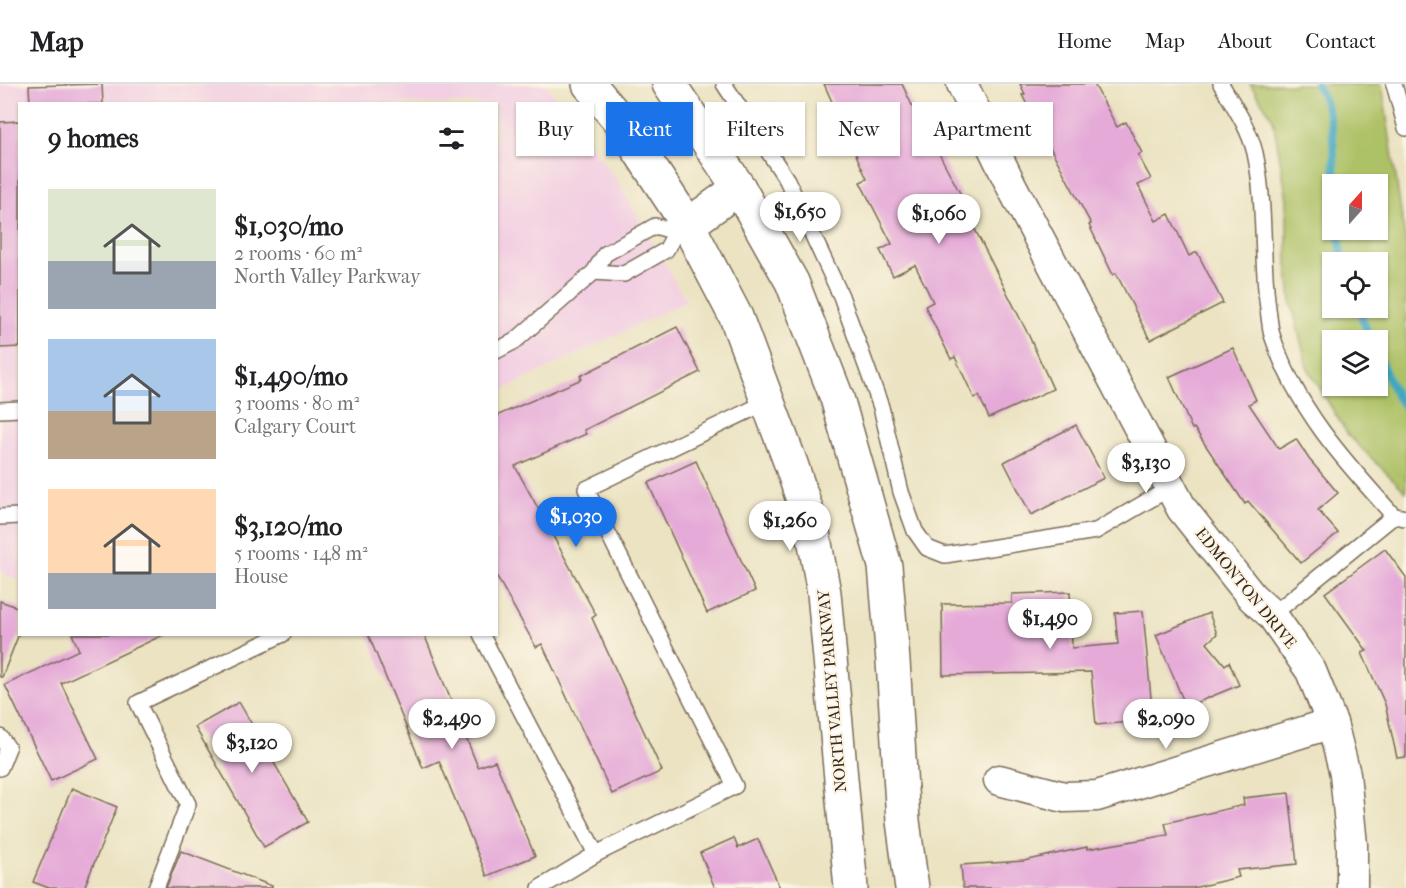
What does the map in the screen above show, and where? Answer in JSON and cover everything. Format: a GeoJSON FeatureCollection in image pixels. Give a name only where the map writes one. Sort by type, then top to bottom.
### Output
{"type":"FeatureCollection","features":[{"type":"Feature","properties":{"kind":"street","name":"NORTH VALLEY PARKWAY"},"geometry":{"type":"LineString","coordinates":[[589,84],[619,120],[736,317],[769,401],[812,527],[824,593],[851,888]]}},
{"type":"Feature","properties":{"kind":"street"},"geometry":{"type":"LineString","coordinates":[[669,84],[739,188],[792,282],[837,398],[885,566],[903,821],[912,888]]}},
{"type":"Feature","properties":{"kind":"street","name":"EDMONTON DRIVE"},"geometry":{"type":"LineString","coordinates":[[962,84],[1012,187],[1170,488],[1182,508],[1222,560],[1252,597],[1272,615],[1311,671],[1332,723],[1345,774],[1352,845],[1352,888]]}},
{"type":"Feature","properties":{"kind":"street"},"geometry":{"type":"LineString","coordinates":[[682,229],[739,188]]}},
{"type":"Feature","properties":{"kind":"street"},"geometry":{"type":"LineString","coordinates":[[999,780],[1064,797],[1097,796],[1332,723]]}},
{"type":"Feature","properties":{"kind":"lane"},"geometry":{"type":"LineString","coordinates":[[724,84],[787,180],[841,297],[880,407],[901,492],[915,531],[927,548],[945,555],[1096,531],[1170,488]]}},
{"type":"Feature","properties":{"kind":"lane"},"geometry":{"type":"LineString","coordinates":[[1221,84],[1242,118],[1255,153],[1261,203],[1265,290],[1272,334],[1292,386],[1315,424],[1345,463],[1400,517],[1272,615]]}},
{"type":"Feature","properties":{"kind":"lane"},"geometry":{"type":"LineString","coordinates":[[1394,84],[1406,128]]}},
{"type":"Feature","properties":{"kind":"lane"},"geometry":{"type":"LineString","coordinates":[[498,350],[515,341],[594,272],[605,254],[655,226],[682,229]]}},
{"type":"Feature","properties":{"kind":"lane"},"geometry":{"type":"LineString","coordinates":[[594,272],[624,274],[666,250],[682,229]]}},
{"type":"Feature","properties":{"kind":"lane"},"geometry":{"type":"LineString","coordinates":[[540,888],[596,854],[735,786],[586,489],[769,401]]}},
{"type":"Feature","properties":{"kind":"lane"},"geometry":{"type":"LineString","coordinates":[[0,410],[18,409]]}},
{"type":"Feature","properties":{"kind":"lane"},"geometry":{"type":"LineString","coordinates":[[0,517],[18,516]]}},
{"type":"Feature","properties":{"kind":"lane"},"geometry":{"type":"LineString","coordinates":[[156,888],[188,804],[138,703],[279,636]]}},
{"type":"Feature","properties":{"kind":"lane"},"geometry":{"type":"LineString","coordinates":[[482,636],[596,854]]}},
{"type":"Feature","properties":{"kind":"lane"},"geometry":{"type":"LineString","coordinates":[[0,737],[8,748],[0,768]]}},
{"type":"Feature","properties":{"kind":"shaded area"},"geometry":{"type":"Polygon","coordinates":[[[0,84],[546,84],[559,102],[516,102],[516,156],[594,156],[594,149],[616,179],[686,301],[498,393],[498,102],[18,102],[18,580],[0,572],[0,84]]]}},
{"type":"Feature","properties":{"kind":"green space"},"geometry":{"type":"Polygon","coordinates":[[[1250,84],[1382,84],[1406,245],[1406,492],[1348,435],[1324,396],[1388,396],[1388,330],[1322,330],[1322,392],[1307,367],[1291,301],[1287,263],[1287,199],[1273,119],[1250,84]]]}},
{"type":"Feature","properties":{"kind":"building"},"geometry":{"type":"Polygon","coordinates":[[[102,84],[103,102],[30,102],[29,86],[102,84]]]}},
{"type":"Feature","properties":{"kind":"building"},"geometry":{"type":"Polygon","coordinates":[[[824,84],[902,84],[912,105],[912,156],[940,156],[1053,389],[989,418],[979,396],[974,398],[955,357],[951,359],[925,306],[933,302],[915,265],[893,276],[880,250],[892,244],[860,182],[867,179],[857,156],[900,156],[900,102],[832,102],[824,84]]]}},
{"type":"Feature","properties":{"kind":"building"},"geometry":{"type":"Polygon","coordinates":[[[1020,84],[1094,84],[1117,127],[1126,122],[1142,153],[1138,155],[1151,179],[1138,185],[1156,221],[1169,214],[1189,256],[1197,252],[1223,303],[1150,340],[1116,273],[1113,275],[1089,225],[1091,224],[1053,153],[1053,102],[1026,102],[1022,95],[1025,94],[1020,84]]]}},
{"type":"Feature","properties":{"kind":"building"},"geometry":{"type":"Polygon","coordinates":[[[18,121],[18,347],[0,348],[0,122],[18,121]]]}},
{"type":"Feature","properties":{"kind":"building"},"geometry":{"type":"Polygon","coordinates":[[[677,327],[700,372],[584,430],[586,434],[515,466],[596,615],[592,618],[662,771],[612,794],[542,644],[536,647],[498,579],[498,415],[582,379],[580,376],[677,327]]]}},
{"type":"Feature","properties":{"kind":"building"},"geometry":{"type":"Polygon","coordinates":[[[1233,348],[1256,400],[1249,404],[1279,449],[1296,439],[1309,459],[1338,493],[1318,510],[1338,533],[1301,563],[1248,501],[1245,504],[1194,428],[1192,429],[1169,377],[1233,348]]]}},
{"type":"Feature","properties":{"kind":"building"},"geometry":{"type":"Polygon","coordinates":[[[1076,425],[1104,478],[1031,515],[1004,462],[1076,425]]]}},
{"type":"Feature","properties":{"kind":"building"},"geometry":{"type":"Polygon","coordinates":[[[696,461],[755,591],[707,613],[648,483],[696,461]]]}},
{"type":"Feature","properties":{"kind":"building"},"geometry":{"type":"Polygon","coordinates":[[[1385,549],[1406,577],[1406,757],[1397,758],[1385,704],[1362,653],[1367,651],[1325,593],[1385,549]]]}},
{"type":"Feature","properties":{"kind":"building"},"geometry":{"type":"Polygon","coordinates":[[[1070,592],[1072,648],[1118,644],[1115,613],[1143,611],[1153,720],[1096,725],[1091,672],[943,675],[942,604],[1012,603],[1012,594],[1070,592]]]}},
{"type":"Feature","properties":{"kind":"building"},"geometry":{"type":"Polygon","coordinates":[[[0,601],[18,607],[18,636],[2,677],[0,677],[0,601]]]}},
{"type":"Feature","properties":{"kind":"building"},"geometry":{"type":"Polygon","coordinates":[[[1209,613],[1217,634],[1207,643],[1225,665],[1229,662],[1239,685],[1186,707],[1156,635],[1209,613]]]}},
{"type":"Feature","properties":{"kind":"building"},"geometry":{"type":"Polygon","coordinates":[[[73,636],[161,636],[61,683],[98,759],[51,781],[5,685],[79,650],[73,636]]]}},
{"type":"Feature","properties":{"kind":"building"},"geometry":{"type":"Polygon","coordinates":[[[369,636],[425,636],[478,767],[495,761],[535,856],[487,876],[439,761],[423,768],[369,636]]]}},
{"type":"Feature","properties":{"kind":"building"},"geometry":{"type":"Polygon","coordinates":[[[239,702],[308,822],[264,847],[195,727],[239,702]]]}},
{"type":"Feature","properties":{"kind":"building"},"geometry":{"type":"Polygon","coordinates":[[[72,788],[117,807],[84,888],[49,888],[33,882],[72,788]]]}},
{"type":"Feature","properties":{"kind":"building"},"geometry":{"type":"Polygon","coordinates":[[[1289,793],[1297,864],[1237,870],[1239,877],[1193,888],[963,888],[961,865],[1024,861],[1087,847],[1087,849],[1168,835],[1165,823],[1244,805],[1243,798],[1289,793]]]}},
{"type":"Feature","properties":{"kind":"building"},"geometry":{"type":"Polygon","coordinates":[[[734,838],[738,848],[758,839],[780,888],[715,888],[700,853],[734,838]]]}},
{"type":"Feature","properties":{"kind":"building"},"geometry":{"type":"Polygon","coordinates":[[[181,851],[272,886],[272,888],[166,888],[181,851]]]}},
{"type":"Feature","properties":{"kind":"waterway"},"geometry":{"type":"LineString","coordinates":[[1316,84],[1330,120],[1335,174]]}},
{"type":"Feature","properties":{"kind":"waterway"},"geometry":{"type":"LineString","coordinates":[[1340,240],[1341,252]]}},
{"type":"Feature","properties":{"kind":"waterway"},"geometry":{"type":"LineString","coordinates":[[1362,318],[1367,330]]}},
{"type":"Feature","properties":{"kind":"waterway"},"geometry":{"type":"LineString","coordinates":[[1388,378],[1396,396],[1406,408]]}}]}
